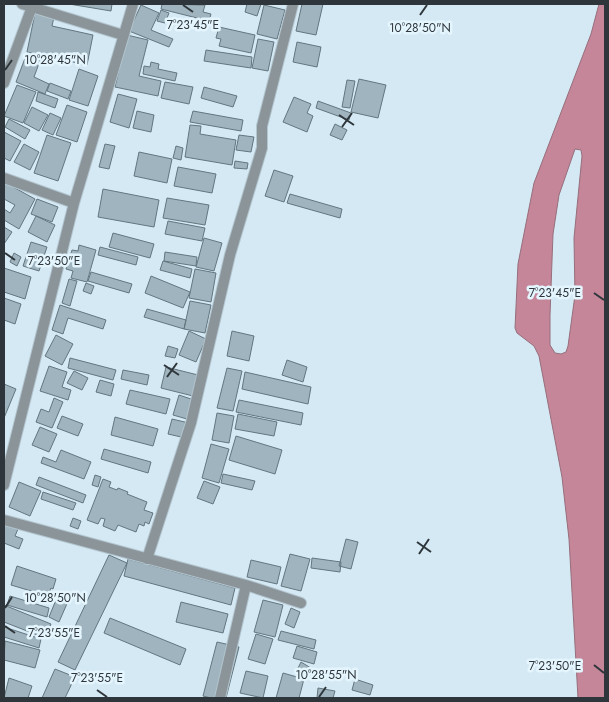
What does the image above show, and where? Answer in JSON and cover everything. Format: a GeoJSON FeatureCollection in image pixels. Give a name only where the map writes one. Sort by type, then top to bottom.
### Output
{"type":"FeatureCollection","features":[{"type":"Feature","properties":{"kind":"street"},"geometry":{"type":"LineString","coordinates":[[4,485],[74,203],[132,4]]}},
{"type":"Feature","properties":{"kind":"street"},"geometry":{"type":"LineString","coordinates":[[147,559],[191,422],[230,255],[262,148],[262,126],[293,4]]}},
{"type":"Feature","properties":{"kind":"street"},"geometry":{"type":"LineString","coordinates":[[4,83],[29,5],[123,35]]}},
{"type":"Feature","properties":{"kind":"street"},"geometry":{"type":"LineString","coordinates":[[4,178],[74,203]]}},
{"type":"Feature","properties":{"kind":"street"},"geometry":{"type":"LineString","coordinates":[[4,520],[246,585],[301,603]]}},
{"type":"Feature","properties":{"kind":"street"},"geometry":{"type":"LineString","coordinates":[[220,698],[246,585]]}},
{"type":"Feature","properties":{"kind":"shaded area"},"geometry":{"type":"Polygon","coordinates":[[[599,4],[605,4],[605,698],[578,698],[569,539],[562,477],[539,356],[534,346],[517,333],[515,328],[518,264],[534,183],[591,34],[599,4]],[[575,149],[559,195],[553,234],[550,345],[555,353],[561,354],[566,352],[568,346],[575,295],[574,238],[581,150],[575,149]]]}},
{"type":"Feature","properties":{"kind":"building"},"geometry":{"type":"Polygon","coordinates":[[[69,4],[112,4],[111,11],[69,4]]]}},
{"type":"Feature","properties":{"kind":"building"},"geometry":{"type":"Polygon","coordinates":[[[162,4],[205,5],[203,12],[211,14],[209,21],[161,9],[162,4]]]}},
{"type":"Feature","properties":{"kind":"building"},"geometry":{"type":"Polygon","coordinates":[[[247,4],[261,4],[257,16],[245,12],[247,4]]]}},
{"type":"Feature","properties":{"kind":"building"},"geometry":{"type":"Polygon","coordinates":[[[302,4],[323,4],[316,35],[296,31],[302,4]]]}},
{"type":"Feature","properties":{"kind":"building"},"geometry":{"type":"Polygon","coordinates":[[[141,5],[159,13],[151,30],[173,39],[169,47],[129,31],[141,5]]]}},
{"type":"Feature","properties":{"kind":"building"},"geometry":{"type":"Polygon","coordinates":[[[264,5],[285,10],[277,39],[257,34],[264,5]]]}},
{"type":"Feature","properties":{"kind":"building"},"geometry":{"type":"Polygon","coordinates":[[[161,10],[169,13],[165,23],[157,21],[161,10]]]}},
{"type":"Feature","properties":{"kind":"building"},"geometry":{"type":"Polygon","coordinates":[[[35,13],[54,17],[52,26],[93,35],[87,65],[27,52],[35,13]]]}},
{"type":"Feature","properties":{"kind":"building"},"geometry":{"type":"Polygon","coordinates":[[[219,27],[255,35],[251,53],[219,46],[221,39],[216,38],[219,27]]]}},
{"type":"Feature","properties":{"kind":"building"},"geometry":{"type":"Polygon","coordinates":[[[127,35],[148,40],[139,76],[161,81],[158,96],[115,87],[127,35]]]}},
{"type":"Feature","properties":{"kind":"building"},"geometry":{"type":"Polygon","coordinates":[[[258,39],[274,42],[268,71],[252,68],[258,39]]]}},
{"type":"Feature","properties":{"kind":"building"},"geometry":{"type":"Polygon","coordinates":[[[297,42],[321,47],[317,67],[293,62],[297,42]]]}},
{"type":"Feature","properties":{"kind":"building"},"geometry":{"type":"Polygon","coordinates":[[[206,50],[252,57],[251,68],[204,61],[206,50]]]}},
{"type":"Feature","properties":{"kind":"building"},"geometry":{"type":"Polygon","coordinates":[[[27,53],[41,58],[34,77],[49,84],[45,94],[16,82],[27,53]]]}},
{"type":"Feature","properties":{"kind":"building"},"geometry":{"type":"Polygon","coordinates":[[[151,62],[159,64],[158,69],[177,73],[175,81],[143,74],[144,66],[150,67],[151,62]]]}},
{"type":"Feature","properties":{"kind":"building"},"geometry":{"type":"Polygon","coordinates":[[[79,69],[98,76],[88,106],[69,100],[79,69]]]}},
{"type":"Feature","properties":{"kind":"building"},"geometry":{"type":"Polygon","coordinates":[[[359,79],[386,85],[378,118],[351,112],[359,79]]]}},
{"type":"Feature","properties":{"kind":"building"},"geometry":{"type":"Polygon","coordinates":[[[347,80],[355,81],[350,108],[342,107],[347,80]]]}},
{"type":"Feature","properties":{"kind":"building"},"geometry":{"type":"Polygon","coordinates":[[[165,82],[193,87],[189,104],[161,98],[165,82]]]}},
{"type":"Feature","properties":{"kind":"building"},"geometry":{"type":"Polygon","coordinates":[[[50,83],[71,91],[68,99],[47,91],[50,83]]]}},
{"type":"Feature","properties":{"kind":"building"},"geometry":{"type":"Polygon","coordinates":[[[17,85],[36,92],[23,123],[4,116],[17,85]]]}},
{"type":"Feature","properties":{"kind":"building"},"geometry":{"type":"Polygon","coordinates":[[[204,87],[237,96],[233,107],[201,98],[204,87]]]}},
{"type":"Feature","properties":{"kind":"building"},"geometry":{"type":"Polygon","coordinates":[[[38,92],[58,99],[55,108],[36,101],[38,92]]]}},
{"type":"Feature","properties":{"kind":"building"},"geometry":{"type":"Polygon","coordinates":[[[118,94],[137,99],[129,128],[110,122],[118,94]]]}},
{"type":"Feature","properties":{"kind":"building"},"geometry":{"type":"Polygon","coordinates":[[[294,97],[311,104],[307,113],[313,116],[307,132],[283,122],[294,97]]]}},
{"type":"Feature","properties":{"kind":"building"},"geometry":{"type":"Polygon","coordinates":[[[318,101],[351,113],[349,120],[316,108],[318,101]]]}},
{"type":"Feature","properties":{"kind":"building"},"geometry":{"type":"Polygon","coordinates":[[[67,105],[87,112],[77,142],[56,135],[67,105]]]}},
{"type":"Feature","properties":{"kind":"building"},"geometry":{"type":"Polygon","coordinates":[[[32,107],[48,115],[39,131],[24,123],[32,107]]]}},
{"type":"Feature","properties":{"kind":"building"},"geometry":{"type":"Polygon","coordinates":[[[137,111],[154,115],[151,132],[133,128],[137,111]]]}},
{"type":"Feature","properties":{"kind":"building"},"geometry":{"type":"Polygon","coordinates":[[[193,111],[243,120],[241,131],[190,122],[193,111]]]}},
{"type":"Feature","properties":{"kind":"building"},"geometry":{"type":"Polygon","coordinates":[[[50,113],[61,118],[53,135],[42,130],[50,113]]]}},
{"type":"Feature","properties":{"kind":"building"},"geometry":{"type":"Polygon","coordinates":[[[9,119],[30,130],[25,139],[5,127],[9,119]]]}},
{"type":"Feature","properties":{"kind":"building"},"geometry":{"type":"Polygon","coordinates":[[[335,124],[347,130],[342,140],[330,135],[335,124]]]}},
{"type":"Feature","properties":{"kind":"building"},"geometry":{"type":"Polygon","coordinates":[[[190,125],[201,126],[200,134],[236,140],[232,165],[185,157],[190,125]]]}},
{"type":"Feature","properties":{"kind":"building"},"geometry":{"type":"Polygon","coordinates":[[[4,132],[21,141],[10,161],[4,158],[4,132]]]}},
{"type":"Feature","properties":{"kind":"building"},"geometry":{"type":"Polygon","coordinates":[[[47,135],[71,143],[58,181],[34,173],[47,135]]]}},
{"type":"Feature","properties":{"kind":"building"},"geometry":{"type":"Polygon","coordinates":[[[239,135],[254,137],[251,152],[236,150],[239,135]]]}},
{"type":"Feature","properties":{"kind":"building"},"geometry":{"type":"Polygon","coordinates":[[[24,144],[39,152],[30,170],[14,162],[24,144]]]}},
{"type":"Feature","properties":{"kind":"building"},"geometry":{"type":"Polygon","coordinates":[[[105,144],[115,146],[109,169],[99,167],[105,144]]]}},
{"type":"Feature","properties":{"kind":"building"},"geometry":{"type":"Polygon","coordinates":[[[176,146],[183,148],[181,160],[173,158],[176,146]]]}},
{"type":"Feature","properties":{"kind":"building"},"geometry":{"type":"Polygon","coordinates":[[[139,152],[172,159],[167,183],[134,176],[139,152]]]}},
{"type":"Feature","properties":{"kind":"building"},"geometry":{"type":"Polygon","coordinates":[[[235,161],[248,163],[247,169],[234,168],[235,161]]]}},
{"type":"Feature","properties":{"kind":"building"},"geometry":{"type":"Polygon","coordinates":[[[178,167],[216,174],[212,193],[174,186],[178,167]]]}},
{"type":"Feature","properties":{"kind":"building"},"geometry":{"type":"Polygon","coordinates":[[[274,170],[293,176],[284,202],[265,196],[274,170]]]}},
{"type":"Feature","properties":{"kind":"building"},"geometry":{"type":"Polygon","coordinates":[[[4,182],[35,199],[19,229],[4,220],[4,209],[10,213],[15,205],[4,199],[4,182]]]}},
{"type":"Feature","properties":{"kind":"building"},"geometry":{"type":"Polygon","coordinates":[[[103,189],[159,200],[154,227],[98,217],[103,189]]]}},
{"type":"Feature","properties":{"kind":"building"},"geometry":{"type":"Polygon","coordinates":[[[290,194],[342,209],[340,218],[287,203],[290,194]]]}},
{"type":"Feature","properties":{"kind":"building"},"geometry":{"type":"Polygon","coordinates":[[[167,198],[209,205],[205,225],[163,218],[167,198]]]}},
{"type":"Feature","properties":{"kind":"building"},"geometry":{"type":"Polygon","coordinates":[[[37,199],[58,207],[52,222],[31,214],[37,199]]]}},
{"type":"Feature","properties":{"kind":"building"},"geometry":{"type":"Polygon","coordinates":[[[36,216],[55,225],[47,242],[28,232],[36,216]]]}},
{"type":"Feature","properties":{"kind":"building"},"geometry":{"type":"Polygon","coordinates":[[[168,221],[205,228],[202,241],[165,234],[168,221]]]}},
{"type":"Feature","properties":{"kind":"building"},"geometry":{"type":"Polygon","coordinates":[[[4,227],[12,232],[4,244],[4,227]]]}},
{"type":"Feature","properties":{"kind":"building"},"geometry":{"type":"Polygon","coordinates":[[[113,233],[154,244],[150,258],[109,247],[113,233]]]}},
{"type":"Feature","properties":{"kind":"building"},"geometry":{"type":"Polygon","coordinates":[[[204,238],[222,243],[214,271],[196,267],[204,238]]]}},
{"type":"Feature","properties":{"kind":"building"},"geometry":{"type":"Polygon","coordinates":[[[31,242],[47,247],[39,271],[23,266],[31,242]]]}},
{"type":"Feature","properties":{"kind":"building"},"geometry":{"type":"Polygon","coordinates":[[[79,245],[96,250],[87,282],[71,278],[73,271],[66,269],[72,250],[78,251],[79,245]]]}},
{"type":"Feature","properties":{"kind":"building"},"geometry":{"type":"Polygon","coordinates":[[[100,247],[138,257],[136,265],[98,255],[100,247]]]}},
{"type":"Feature","properties":{"kind":"building"},"geometry":{"type":"Polygon","coordinates":[[[165,252],[197,257],[196,266],[164,261],[165,252]]]}},
{"type":"Feature","properties":{"kind":"building"},"geometry":{"type":"Polygon","coordinates":[[[14,253],[21,257],[17,266],[10,262],[14,253]]]}},
{"type":"Feature","properties":{"kind":"building"},"geometry":{"type":"Polygon","coordinates":[[[163,261],[192,269],[190,278],[160,270],[163,261]]]}},
{"type":"Feature","properties":{"kind":"building"},"geometry":{"type":"Polygon","coordinates":[[[4,268],[31,277],[25,299],[4,292],[4,268]]]}},
{"type":"Feature","properties":{"kind":"building"},"geometry":{"type":"Polygon","coordinates":[[[195,269],[216,273],[211,302],[189,298],[195,269]]]}},
{"type":"Feature","properties":{"kind":"building"},"geometry":{"type":"Polygon","coordinates":[[[91,272],[132,284],[129,293],[88,281],[91,272]]]}},
{"type":"Feature","properties":{"kind":"building"},"geometry":{"type":"Polygon","coordinates":[[[151,276],[190,292],[183,308],[145,293],[151,276]]]}},
{"type":"Feature","properties":{"kind":"building"},"geometry":{"type":"Polygon","coordinates":[[[69,279],[77,281],[70,306],[62,303],[69,279]]]}},
{"type":"Feature","properties":{"kind":"building"},"geometry":{"type":"Polygon","coordinates":[[[86,283],[94,286],[91,294],[83,291],[86,283]]]}},
{"type":"Feature","properties":{"kind":"building"},"geometry":{"type":"Polygon","coordinates":[[[4,298],[21,304],[15,324],[4,320],[4,298]]]}},
{"type":"Feature","properties":{"kind":"building"},"geometry":{"type":"Polygon","coordinates":[[[190,301],[211,305],[205,333],[184,329],[190,301]]]}},
{"type":"Feature","properties":{"kind":"building"},"geometry":{"type":"Polygon","coordinates":[[[60,305],[106,320],[103,329],[68,318],[63,334],[52,330],[60,305]]]}},
{"type":"Feature","properties":{"kind":"building"},"geometry":{"type":"Polygon","coordinates":[[[147,309],[186,320],[184,329],[144,317],[147,309]]]}},
{"type":"Feature","properties":{"kind":"building"},"geometry":{"type":"Polygon","coordinates":[[[189,331],[206,339],[196,362],[179,355],[189,331]]]}},
{"type":"Feature","properties":{"kind":"building"},"geometry":{"type":"Polygon","coordinates":[[[232,331],[254,336],[249,361],[227,356],[232,331]]]}},
{"type":"Feature","properties":{"kind":"building"},"geometry":{"type":"Polygon","coordinates":[[[56,335],[73,344],[62,365],[45,356],[56,335]]]}},
{"type":"Feature","properties":{"kind":"building"},"geometry":{"type":"Polygon","coordinates":[[[168,346],[178,349],[175,358],[165,356],[168,346]]]}},
{"type":"Feature","properties":{"kind":"building"},"geometry":{"type":"Polygon","coordinates":[[[70,358],[116,370],[113,380],[68,368],[70,358]]]}},
{"type":"Feature","properties":{"kind":"building"},"geometry":{"type":"Polygon","coordinates":[[[287,360],[307,367],[303,382],[282,375],[287,360]]]}},
{"type":"Feature","properties":{"kind":"building"},"geometry":{"type":"Polygon","coordinates":[[[49,366],[67,372],[62,387],[71,390],[68,400],[40,391],[49,366]]]}},
{"type":"Feature","properties":{"kind":"building"},"geometry":{"type":"Polygon","coordinates":[[[166,367],[202,376],[197,397],[161,388],[166,367]]]}},
{"type":"Feature","properties":{"kind":"building"},"geometry":{"type":"Polygon","coordinates":[[[227,368],[242,371],[233,411],[217,408],[227,368]]]}},
{"type":"Feature","properties":{"kind":"building"},"geometry":{"type":"Polygon","coordinates":[[[123,370],[149,375],[147,385],[121,379],[123,370]]]}},
{"type":"Feature","properties":{"kind":"building"},"geometry":{"type":"Polygon","coordinates":[[[74,371],[88,378],[82,390],[67,383],[74,371]]]}},
{"type":"Feature","properties":{"kind":"building"},"geometry":{"type":"Polygon","coordinates":[[[245,372],[311,387],[308,404],[242,389],[245,372]]]}},
{"type":"Feature","properties":{"kind":"building"},"geometry":{"type":"Polygon","coordinates":[[[100,380],[114,384],[111,396],[96,392],[100,380]]]}},
{"type":"Feature","properties":{"kind":"building"},"geometry":{"type":"Polygon","coordinates":[[[4,384],[16,389],[4,418],[4,384]]]}},
{"type":"Feature","properties":{"kind":"building"},"geometry":{"type":"Polygon","coordinates":[[[130,390],[170,399],[166,414],[126,404],[130,390]]]}},
{"type":"Feature","properties":{"kind":"building"},"geometry":{"type":"Polygon","coordinates":[[[179,395],[200,402],[194,421],[173,415],[179,395]]]}},
{"type":"Feature","properties":{"kind":"building"},"geometry":{"type":"Polygon","coordinates":[[[54,398],[63,402],[52,428],[36,422],[41,409],[49,412],[54,398]]]}},
{"type":"Feature","properties":{"kind":"building"},"geometry":{"type":"Polygon","coordinates":[[[239,400],[303,413],[301,425],[236,412],[239,400]]]}},
{"type":"Feature","properties":{"kind":"building"},"geometry":{"type":"Polygon","coordinates":[[[217,413],[234,416],[229,443],[212,440],[217,413]]]}},
{"type":"Feature","properties":{"kind":"building"},"geometry":{"type":"Polygon","coordinates":[[[238,414],[277,422],[274,436],[235,429],[238,414]]]}},
{"type":"Feature","properties":{"kind":"building"},"geometry":{"type":"Polygon","coordinates":[[[62,416],[83,424],[78,436],[57,428],[62,416]]]}},
{"type":"Feature","properties":{"kind":"building"},"geometry":{"type":"Polygon","coordinates":[[[115,417],[158,429],[153,446],[111,435],[115,417]]]}},
{"type":"Feature","properties":{"kind":"building"},"geometry":{"type":"Polygon","coordinates":[[[172,419],[193,424],[190,439],[168,434],[172,419]]]}},
{"type":"Feature","properties":{"kind":"building"},"geometry":{"type":"Polygon","coordinates":[[[40,427],[57,434],[49,452],[32,445],[40,427]]]}},
{"type":"Feature","properties":{"kind":"building"},"geometry":{"type":"Polygon","coordinates":[[[236,436],[282,450],[275,474],[229,460],[236,436]]]}},
{"type":"Feature","properties":{"kind":"building"},"geometry":{"type":"Polygon","coordinates":[[[211,444],[229,449],[219,483],[202,478],[211,444]]]}},
{"type":"Feature","properties":{"kind":"building"},"geometry":{"type":"Polygon","coordinates":[[[104,449],[151,462],[148,473],[101,459],[104,449]]]}},
{"type":"Feature","properties":{"kind":"building"},"geometry":{"type":"Polygon","coordinates":[[[61,450],[91,462],[84,479],[41,463],[43,457],[56,462],[61,450]]]}},
{"type":"Feature","properties":{"kind":"building"},"geometry":{"type":"Polygon","coordinates":[[[223,474],[255,481],[252,490],[221,483],[223,474]]]}},
{"type":"Feature","properties":{"kind":"building"},"geometry":{"type":"Polygon","coordinates":[[[95,475],[101,477],[98,487],[92,485],[95,475]]]}},
{"type":"Feature","properties":{"kind":"building"},"geometry":{"type":"Polygon","coordinates":[[[39,477],[86,495],[83,503],[36,485],[39,477]]]}},
{"type":"Feature","properties":{"kind":"building"},"geometry":{"type":"Polygon","coordinates":[[[103,479],[111,482],[109,487],[117,490],[118,488],[147,502],[144,510],[153,513],[149,524],[145,522],[144,526],[139,524],[136,532],[118,525],[115,531],[103,526],[105,519],[101,518],[98,524],[87,520],[103,479]]]}},
{"type":"Feature","properties":{"kind":"building"},"geometry":{"type":"Polygon","coordinates":[[[204,481],[220,487],[213,504],[197,498],[204,481]]]}},
{"type":"Feature","properties":{"kind":"building"},"geometry":{"type":"Polygon","coordinates":[[[19,482],[41,491],[30,516],[9,507],[19,482]]]}},
{"type":"Feature","properties":{"kind":"building"},"geometry":{"type":"Polygon","coordinates":[[[43,492],[76,503],[73,510],[41,499],[43,492]]]}},
{"type":"Feature","properties":{"kind":"building"},"geometry":{"type":"Polygon","coordinates":[[[73,518],[81,521],[78,529],[70,526],[73,518]]]}},
{"type":"Feature","properties":{"kind":"building"},"geometry":{"type":"Polygon","coordinates":[[[4,524],[18,529],[15,536],[23,539],[19,549],[4,543],[4,524]]]}},
{"type":"Feature","properties":{"kind":"building"},"geometry":{"type":"Polygon","coordinates":[[[346,539],[358,542],[351,569],[339,566],[346,539]]]}},
{"type":"Feature","properties":{"kind":"building"},"geometry":{"type":"Polygon","coordinates":[[[290,554],[310,559],[301,591],[281,586],[290,554]]]}},
{"type":"Feature","properties":{"kind":"building"},"geometry":{"type":"Polygon","coordinates":[[[109,555],[127,563],[75,670],[58,662],[109,555]]]}},
{"type":"Feature","properties":{"kind":"building"},"geometry":{"type":"Polygon","coordinates":[[[312,558],[341,562],[340,572],[311,568],[312,558]]]}},
{"type":"Feature","properties":{"kind":"building"},"geometry":{"type":"Polygon","coordinates":[[[128,559],[235,588],[231,605],[124,576],[128,559]]]}},
{"type":"Feature","properties":{"kind":"building"},"geometry":{"type":"Polygon","coordinates":[[[251,560],[281,567],[277,584],[247,577],[251,560]]]}},
{"type":"Feature","properties":{"kind":"building"},"geometry":{"type":"Polygon","coordinates":[[[17,566],[56,579],[53,589],[51,588],[48,596],[11,585],[17,566]]]}},
{"type":"Feature","properties":{"kind":"building"},"geometry":{"type":"Polygon","coordinates":[[[58,595],[69,599],[59,622],[49,617],[58,595]]]}},
{"type":"Feature","properties":{"kind":"building"},"geometry":{"type":"Polygon","coordinates":[[[10,596],[49,608],[47,617],[7,605],[10,596]]]}},
{"type":"Feature","properties":{"kind":"building"},"geometry":{"type":"Polygon","coordinates":[[[263,600],[283,605],[275,637],[254,632],[263,600]]]}},
{"type":"Feature","properties":{"kind":"building"},"geometry":{"type":"Polygon","coordinates":[[[181,602],[228,614],[223,633],[176,622],[181,602]]]}},
{"type":"Feature","properties":{"kind":"building"},"geometry":{"type":"Polygon","coordinates":[[[4,605],[51,624],[45,638],[4,622],[4,605]]]}},
{"type":"Feature","properties":{"kind":"building"},"geometry":{"type":"Polygon","coordinates":[[[291,608],[300,612],[294,628],[285,624],[291,608]]]}},
{"type":"Feature","properties":{"kind":"building"},"geometry":{"type":"Polygon","coordinates":[[[110,618],[186,649],[180,665],[104,633],[110,618]]]}},
{"type":"Feature","properties":{"kind":"building"},"geometry":{"type":"Polygon","coordinates":[[[4,627],[41,639],[39,648],[4,637],[4,627]]]}},
{"type":"Feature","properties":{"kind":"building"},"geometry":{"type":"Polygon","coordinates":[[[281,631],[316,640],[314,649],[278,640],[281,631]]]}},
{"type":"Feature","properties":{"kind":"building"},"geometry":{"type":"Polygon","coordinates":[[[256,634],[273,639],[265,664],[248,659],[256,634]]]}},
{"type":"Feature","properties":{"kind":"building"},"geometry":{"type":"Polygon","coordinates":[[[5,641],[40,650],[35,668],[4,660],[5,641]]]}},
{"type":"Feature","properties":{"kind":"building"},"geometry":{"type":"Polygon","coordinates":[[[217,642],[239,647],[226,698],[203,696],[217,642]]]}},
{"type":"Feature","properties":{"kind":"building"},"geometry":{"type":"Polygon","coordinates":[[[297,646],[317,652],[314,664],[293,658],[297,646]]]}},
{"type":"Feature","properties":{"kind":"building"},"geometry":{"type":"Polygon","coordinates":[[[301,662],[311,668],[307,676],[297,670],[301,662]]]}},
{"type":"Feature","properties":{"kind":"building"},"geometry":{"type":"Polygon","coordinates":[[[55,669],[75,677],[65,698],[42,698],[55,669]]]}},
{"type":"Feature","properties":{"kind":"building"},"geometry":{"type":"Polygon","coordinates":[[[246,671],[268,676],[263,698],[240,693],[246,671]]]}},
{"type":"Feature","properties":{"kind":"building"},"geometry":{"type":"Polygon","coordinates":[[[283,673],[304,679],[299,698],[276,698],[283,673]]]}},
{"type":"Feature","properties":{"kind":"building"},"geometry":{"type":"Polygon","coordinates":[[[9,678],[32,686],[28,698],[4,698],[9,678]]]}},
{"type":"Feature","properties":{"kind":"building"},"geometry":{"type":"Polygon","coordinates":[[[355,679],[373,685],[370,695],[352,690],[355,679]]]}},
{"type":"Feature","properties":{"kind":"building"},"geometry":{"type":"Polygon","coordinates":[[[318,688],[335,691],[333,698],[317,698],[318,688]]]}}]}
